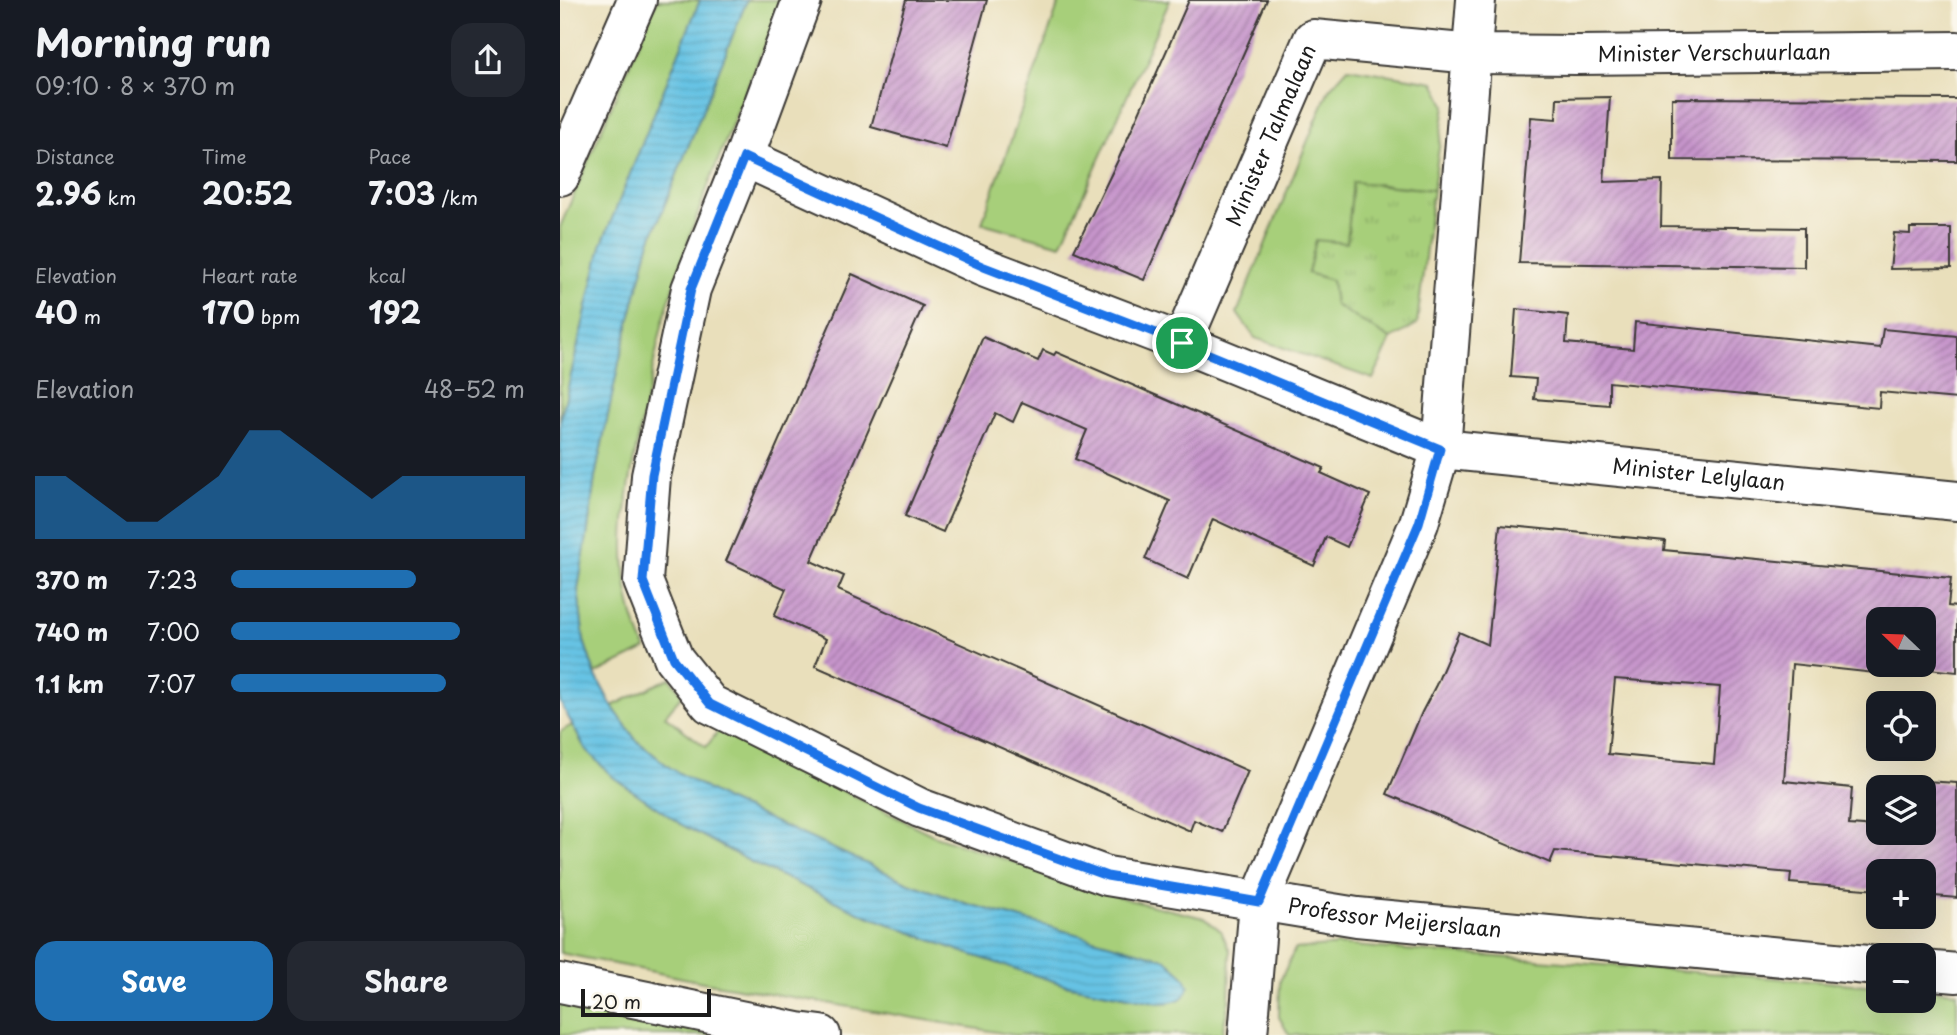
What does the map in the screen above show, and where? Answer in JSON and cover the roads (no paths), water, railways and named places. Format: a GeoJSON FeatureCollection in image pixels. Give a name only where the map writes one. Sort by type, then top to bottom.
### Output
{"type":"FeatureCollection","features":[{"type":"Feature","properties":{"kind":"street"},"geometry":{"type":"LineString","coordinates":[[560,176],[637,0]]}},
{"type":"Feature","properties":{"kind":"street","name":"Professor Meijerslaan"},"geometry":{"type":"LineString","coordinates":[[802,0],[744,157],[691,289],[652,475],[643,581],[674,659],[710,704],[919,808],[1107,876],[1357,917],[1866,965]]}},
{"type":"Feature","properties":{"kind":"street"},"geometry":{"type":"LineString","coordinates":[[1248,1035],[1259,902],[1419,523],[1440,449],[1476,0]]}},
{"type":"Feature","properties":{"kind":"street","name":"Minister Talmalaan"},"geometry":{"type":"LineString","coordinates":[[1182,343],[1312,39],[1473,54]]}},
{"type":"Feature","properties":{"kind":"street","name":"Minister Verschuurlaan"},"geometry":{"type":"LineString","coordinates":[[1473,54],[1957,51]]}},
{"type":"Feature","properties":{"kind":"street"},"geometry":{"type":"LineString","coordinates":[[744,157],[984,267],[1182,343],[1440,449]]}},
{"type":"Feature","properties":{"kind":"street","name":"Minister Lelylaan"},"geometry":{"type":"LineString","coordinates":[[1440,449],[1957,501]]}},
{"type":"Feature","properties":{"kind":"street"},"geometry":{"type":"LineString","coordinates":[[1936,971],[1957,973]]}},
{"type":"Feature","properties":{"kind":"street"},"geometry":{"type":"LineString","coordinates":[[560,983],[821,1035]]}},
{"type":"Feature","properties":{"kind":"water"},"geometry":{"type":"Polygon","coordinates":[[[700,0],[747,0],[649,244],[620,358],[595,477],[578,589],[584,641],[595,674],[612,706],[636,740],[669,767],[726,800],[909,883],[965,903],[1165,959],[1184,976],[1189,986],[1179,1000],[1160,1003],[1066,985],[960,951],[863,914],[753,863],[682,825],[613,777],[586,750],[560,702],[560,422],[601,246],[700,0]]]}}]}
